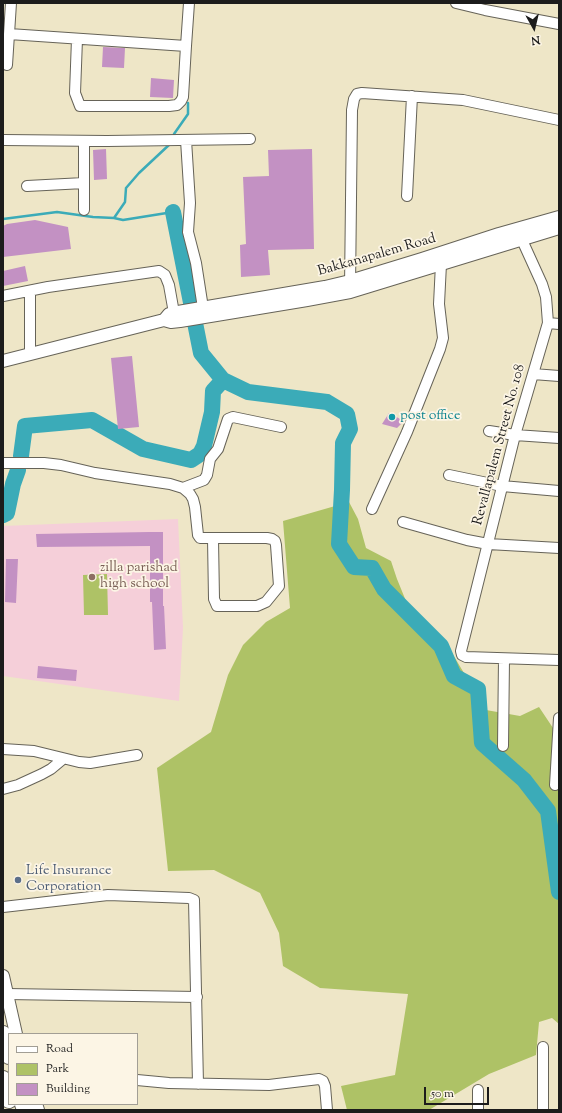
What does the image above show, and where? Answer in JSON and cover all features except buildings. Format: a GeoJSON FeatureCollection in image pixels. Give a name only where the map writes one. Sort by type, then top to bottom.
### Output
{"type":"FeatureCollection","features":[{"type":"Feature","properties":{"kind":"main road"},"geometry":{"type":"LineString","coordinates":[[3,1034],[8,1052]]}},
{"type":"Feature","properties":{"kind":"main road"},"geometry":{"type":"LineString","coordinates":[[3,1079],[8,1096]]}},
{"type":"Feature","properties":{"kind":"street"},"geometry":{"type":"LineString","coordinates":[[7,65],[11,3]]}},
{"type":"Feature","properties":{"kind":"street"},"geometry":{"type":"LineString","coordinates":[[77,39],[75,93],[80,106],[176,105],[183,97],[189,3]]}},
{"type":"Feature","properties":{"kind":"street"},"geometry":{"type":"LineString","coordinates":[[456,3],[559,24]]}},
{"type":"Feature","properties":{"kind":"street"},"geometry":{"type":"LineString","coordinates":[[10,34],[186,46]]}},
{"type":"Feature","properties":{"kind":"street"},"geometry":{"type":"LineString","coordinates":[[350,286],[352,110],[354,99],[357,94],[362,93],[463,100],[559,120]]}},
{"type":"Feature","properties":{"kind":"street"},"geometry":{"type":"LineString","coordinates":[[407,196],[412,96]]}},
{"type":"Feature","properties":{"kind":"street"},"geometry":{"type":"LineString","coordinates":[[3,140],[84,141],[250,139]]}},
{"type":"Feature","properties":{"kind":"street"},"geometry":{"type":"LineString","coordinates":[[186,140],[190,203],[188,232],[196,263],[201,311]]}},
{"type":"Feature","properties":{"kind":"street"},"geometry":{"type":"LineString","coordinates":[[84,141],[84,210]]}},
{"type":"Feature","properties":{"kind":"street"},"geometry":{"type":"LineString","coordinates":[[27,186],[84,183]]}},
{"type":"Feature","properties":{"kind":"street","name":"Bakkanapalem Road"},"geometry":{"type":"LineString","coordinates":[[350,286],[422,259],[559,217]]}},
{"type":"Feature","properties":{"kind":"street"},"geometry":{"type":"LineString","coordinates":[[3,361],[174,316],[201,311],[307,300],[350,286],[441,264],[559,228]]}},
{"type":"Feature","properties":{"kind":"street","name":"Revallapalem Street No. 108"},"geometry":{"type":"LineString","coordinates":[[504,659],[466,657],[462,655],[461,647],[515,435],[548,323],[546,297],[542,284],[522,240]]}},
{"type":"Feature","properties":{"kind":"street"},"geometry":{"type":"LineString","coordinates":[[372,509],[407,432],[440,349],[442,338],[442,324],[439,311],[441,264]]}},
{"type":"Feature","properties":{"kind":"street"},"geometry":{"type":"LineString","coordinates":[[3,296],[159,271],[165,275],[169,286],[174,316]]}},
{"type":"Feature","properties":{"kind":"street"},"geometry":{"type":"LineString","coordinates":[[30,291],[30,354]]}},
{"type":"Feature","properties":{"kind":"street"},"geometry":{"type":"LineString","coordinates":[[548,323],[559,324]]}},
{"type":"Feature","properties":{"kind":"street"},"geometry":{"type":"LineString","coordinates":[[532,377],[559,376]]}},
{"type":"Feature","properties":{"kind":"street"},"geometry":{"type":"LineString","coordinates":[[183,488],[204,480],[207,475],[210,459],[218,449],[228,419],[233,417],[281,427]]}},
{"type":"Feature","properties":{"kind":"street"},"geometry":{"type":"LineString","coordinates":[[489,431],[515,435],[559,438]]}},
{"type":"Feature","properties":{"kind":"street"},"geometry":{"type":"LineString","coordinates":[[3,463],[44,463],[61,465],[95,473],[170,484],[183,488],[193,499],[198,535],[200,538],[267,538],[275,541],[279,586],[266,602],[257,606],[217,606],[214,599],[213,539]]}},
{"type":"Feature","properties":{"kind":"street"},"geometry":{"type":"LineString","coordinates":[[449,475],[502,486],[559,491]]}},
{"type":"Feature","properties":{"kind":"street"},"geometry":{"type":"LineString","coordinates":[[403,522],[459,538],[488,544],[559,548]]}},
{"type":"Feature","properties":{"kind":"street"},"geometry":{"type":"LineString","coordinates":[[503,746],[504,659],[559,660]]}},
{"type":"Feature","properties":{"kind":"street"},"geometry":{"type":"LineString","coordinates":[[555,785],[559,718]]}},
{"type":"Feature","properties":{"kind":"street"},"geometry":{"type":"LineString","coordinates":[[3,749],[34,751],[80,762],[90,762],[137,755]]}},
{"type":"Feature","properties":{"kind":"street"},"geometry":{"type":"LineString","coordinates":[[3,789],[51,770],[63,758]]}},
{"type":"Feature","properties":{"kind":"street"},"geometry":{"type":"LineString","coordinates":[[3,907],[108,895],[190,898],[194,900],[198,1084]]}},
{"type":"Feature","properties":{"kind":"street"},"geometry":{"type":"LineString","coordinates":[[3,976],[16,1033]]}},
{"type":"Feature","properties":{"kind":"street"},"geometry":{"type":"LineString","coordinates":[[7,994],[196,997]]}},
{"type":"Feature","properties":{"kind":"street"},"geometry":{"type":"LineString","coordinates":[[543,1047],[543,1110]]}},
{"type":"Feature","properties":{"kind":"street"},"geometry":{"type":"LineString","coordinates":[[138,1080],[169,1084],[269,1085],[319,1079],[325,1086],[327,1106]]}},
{"type":"Feature","properties":{"kind":"street"},"geometry":{"type":"LineString","coordinates":[[478,1090],[478,1110]]}},
{"type":"Feature","properties":{"kind":"shaded area","name":"zilla parishad high school"},"geometry":{"type":"Polygon","coordinates":[[[178,519],[183,628],[179,701],[3,676],[3,526],[178,519]]]}},
{"type":"Feature","properties":{"kind":"green space"},"geometry":{"type":"Polygon","coordinates":[[[349,502],[358,519],[366,548],[391,561],[408,606],[426,622],[455,658],[486,710],[520,716],[539,707],[559,737],[559,1024],[552,1018],[539,1022],[536,1055],[489,1074],[429,1110],[347,1110],[341,1086],[395,1075],[408,994],[320,988],[283,966],[279,933],[260,893],[214,870],[168,871],[157,768],[211,732],[228,675],[243,645],[266,622],[290,608],[283,521],[349,502]]]}},
{"type":"Feature","properties":{"kind":"green space"},"geometry":{"type":"Polygon","coordinates":[[[107,574],[108,615],[84,615],[83,575],[107,574]]]}},
{"type":"Feature","properties":{"kind":"waterway"},"geometry":{"type":"LineString","coordinates":[[174,134],[188,114],[188,103]]}},
{"type":"Feature","properties":{"kind":"waterway"},"geometry":{"type":"LineString","coordinates":[[170,144],[139,173],[126,188],[125,202],[114,218],[123,220],[173,212]]}},
{"type":"Feature","properties":{"kind":"waterway"},"geometry":{"type":"LineString","coordinates":[[3,219],[57,212],[93,217],[114,218]]}},
{"type":"Feature","properties":{"kind":"waterway"},"geometry":{"type":"LineString","coordinates":[[173,212],[201,353],[223,380],[248,392],[327,402],[347,414],[350,429],[343,443],[339,544],[354,567],[372,568],[384,589],[441,646],[454,676],[478,689],[482,743],[524,780],[548,811],[559,892]]}},
{"type":"Feature","properties":{"kind":"waterway"},"geometry":{"type":"LineString","coordinates":[[21,456],[25,426],[92,420],[143,449],[191,460],[200,454],[204,446],[212,412],[213,391],[223,380]]}},
{"type":"Feature","properties":{"kind":"waterway"},"geometry":{"type":"LineString","coordinates":[[3,515],[7,513],[13,484],[18,470]]}},
{"type":"Feature","properties":{"kind":"place","name":"post office"},"geometry":{"type":"Point","coordinates":[392,417]}},
{"type":"Feature","properties":{"kind":"place","name":"zilla parishad high school"},"geometry":{"type":"Point","coordinates":[92,577]}},
{"type":"Feature","properties":{"kind":"place","name":"Life Insurance Corporation"},"geometry":{"type":"Point","coordinates":[18,880]}}]}
